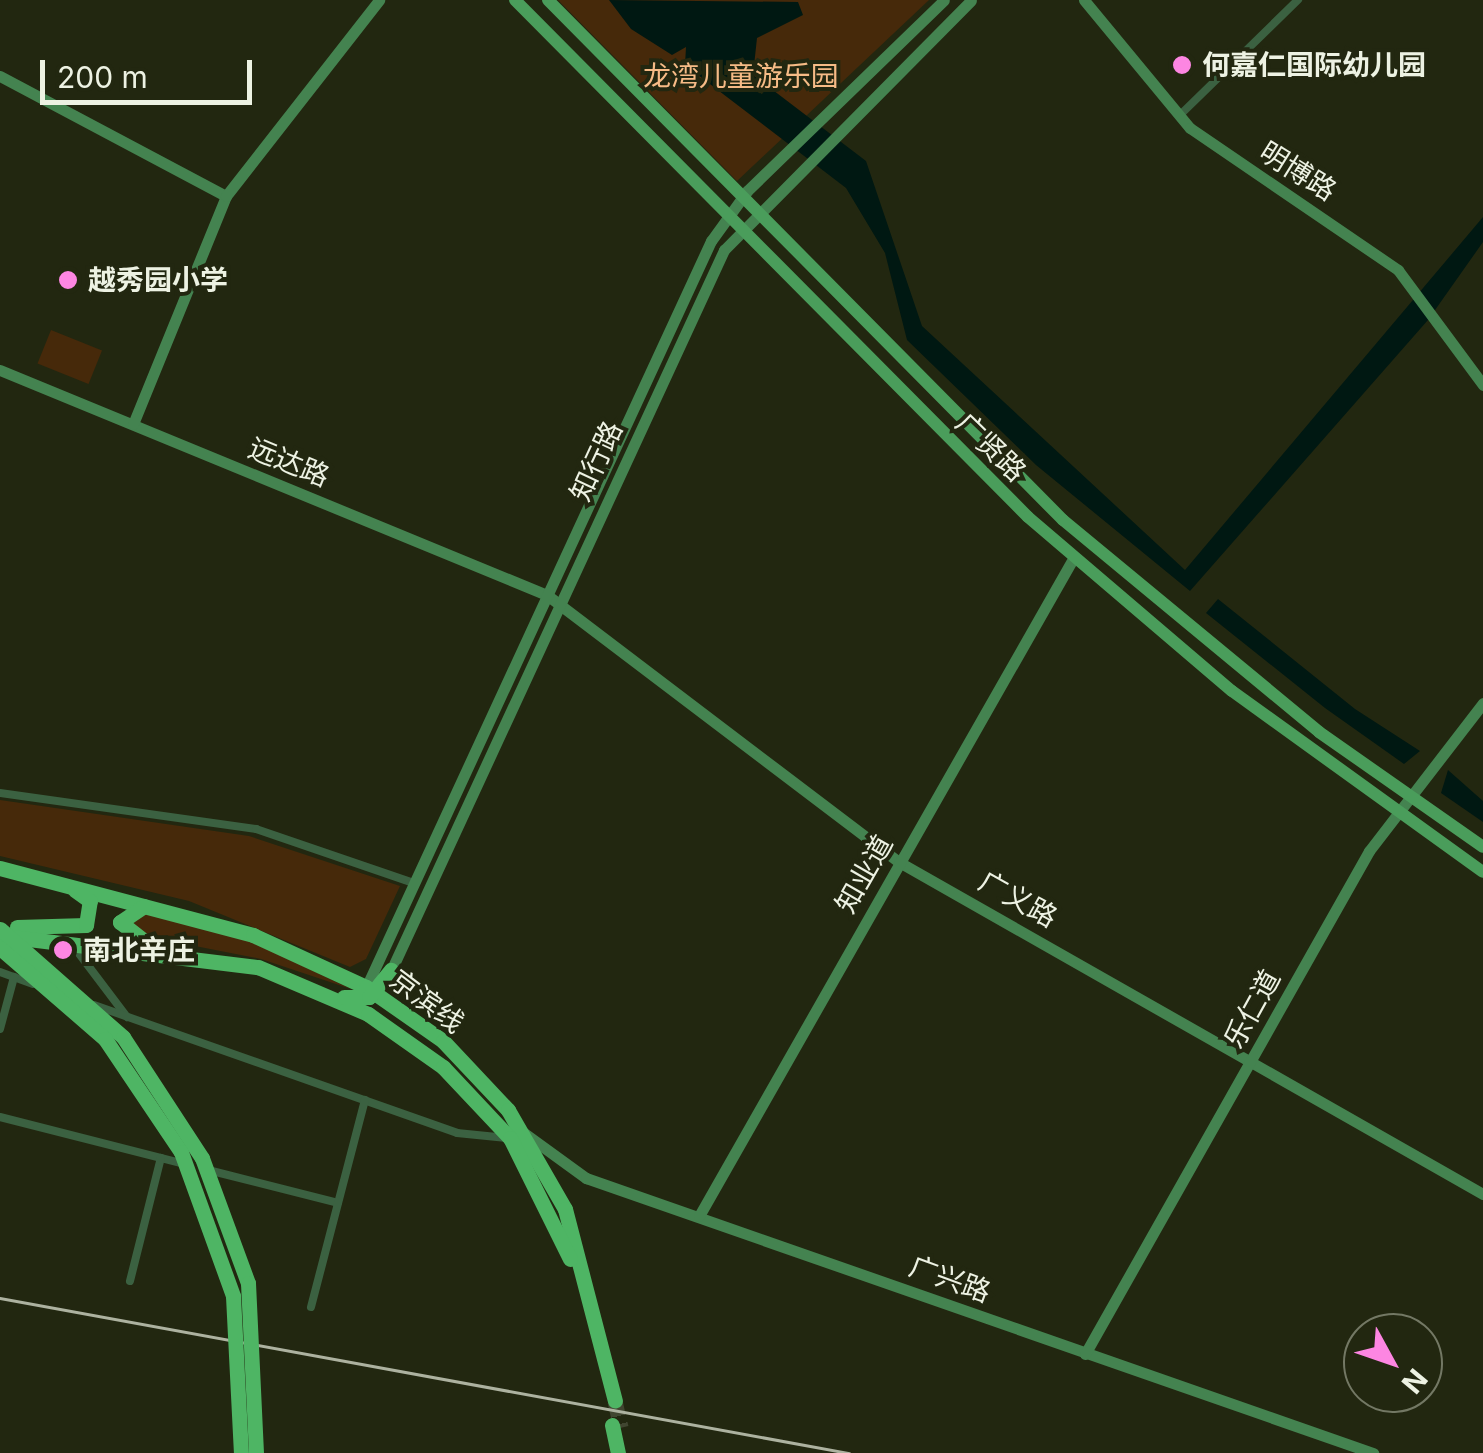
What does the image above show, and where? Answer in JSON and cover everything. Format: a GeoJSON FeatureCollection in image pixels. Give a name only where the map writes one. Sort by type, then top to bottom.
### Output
{"type":"FeatureCollection","features":[{"type":"Feature","properties":{"kind":"highway","name":"京滨线"},"geometry":{"type":"LineString","coordinates":[[0,868],[197,916],[345,976],[367,999],[452,1049],[565,1209],[610,1400]]}},
{"type":"Feature","properties":{"kind":"highway"},"geometry":{"type":"LineString","coordinates":[[4,929],[79,929],[92,915],[81,892],[23,873]]}},
{"type":"Feature","properties":{"kind":"highway"},"geometry":{"type":"LineString","coordinates":[[176,953],[130,938],[121,916],[137,905],[197,916]]}},
{"type":"Feature","properties":{"kind":"highway"},"geometry":{"type":"LineString","coordinates":[[4,929],[258,966],[326,991],[367,999],[385,966]]}},
{"type":"Feature","properties":{"kind":"highway"},"geometry":{"type":"LineString","coordinates":[[4,929],[71,942],[94,942]]}},
{"type":"Feature","properties":{"kind":"highway"},"geometry":{"type":"LineString","coordinates":[[4,929],[122,1037],[202,1158],[248,1283],[256,1453]]}},
{"type":"Feature","properties":{"kind":"highway"},"geometry":{"type":"LineString","coordinates":[[0,948],[104,1040],[181,1152],[233,1296],[241,1453]]}},
{"type":"Feature","properties":{"kind":"highway"},"geometry":{"type":"LineString","coordinates":[[618,1453],[616,1426],[626,1453]]}},
{"type":"Feature","properties":{"kind":"main road","name":"广贤路"},"geometry":{"type":"LineString","coordinates":[[515,0],[739,228],[1074,557],[1394,814],[1483,872]]}},
{"type":"Feature","properties":{"kind":"main road","name":"广贤路"},"geometry":{"type":"LineString","coordinates":[[548,0],[1063,520],[1407,795],[1483,847]]}},
{"type":"Feature","properties":{"kind":"street"},"geometry":{"type":"LineString","coordinates":[[132,424],[226,196],[379,0]]}},
{"type":"Feature","properties":{"kind":"street","name":"知行路"},"geometry":{"type":"LineString","coordinates":[[385,966],[727,216],[789,148],[944,0]]}},
{"type":"Feature","properties":{"kind":"street","name":"知行路"},"geometry":{"type":"LineString","coordinates":[[385,966],[414,883],[739,228],[971,0]]}},
{"type":"Feature","properties":{"kind":"street","name":"明博路"},"geometry":{"type":"LineString","coordinates":[[1084,0],[1179,116],[1411,283],[1439,314],[1483,385]]}},
{"type":"Feature","properties":{"kind":"street"},"geometry":{"type":"LineString","coordinates":[[1179,116],[1298,0]]}},
{"type":"Feature","properties":{"kind":"street"},"geometry":{"type":"LineString","coordinates":[[0,76],[226,196]]}},
{"type":"Feature","properties":{"kind":"street","name":"远达路"},"geometry":{"type":"LineString","coordinates":[[0,370],[553,599]]}},
{"type":"Feature","properties":{"kind":"street","name":"知业道"},"geometry":{"type":"LineString","coordinates":[[698,1216],[1074,557]]}},
{"type":"Feature","properties":{"kind":"street","name":"广义路"},"geometry":{"type":"LineString","coordinates":[[553,599],[899,862],[1483,1194]]}},
{"type":"Feature","properties":{"kind":"street","name":"乐仁道"},"geometry":{"type":"LineString","coordinates":[[1085,1354],[1394,814],[1483,703]]}},
{"type":"Feature","properties":{"kind":"street"},"geometry":{"type":"LineString","coordinates":[[0,793],[256,829],[414,883]]}},
{"type":"Feature","properties":{"kind":"street"},"geometry":{"type":"LineString","coordinates":[[71,942],[127,1017]]}},
{"type":"Feature","properties":{"kind":"street"},"geometry":{"type":"LineString","coordinates":[[345,976],[385,966]]}},
{"type":"Feature","properties":{"kind":"street"},"geometry":{"type":"LineString","coordinates":[[0,972],[457,1133],[516,1135]]}},
{"type":"Feature","properties":{"kind":"street"},"geometry":{"type":"LineString","coordinates":[[0,1029],[14,976]]}},
{"type":"Feature","properties":{"kind":"street"},"geometry":{"type":"LineString","coordinates":[[312,1307],[365,1100]]}},
{"type":"Feature","properties":{"kind":"street"},"geometry":{"type":"LineString","coordinates":[[0,1117],[338,1203]]}},
{"type":"Feature","properties":{"kind":"street","name":"广兴路"},"geometry":{"type":"LineString","coordinates":[[516,1135],[586,1178],[1373,1453]]}},
{"type":"Feature","properties":{"kind":"street"},"geometry":{"type":"LineString","coordinates":[[130,1281],[162,1158]]}},
{"type":"Feature","properties":{"kind":"green space","name":"龙湾儿童游乐园"},"geometry":{"type":"Polygon","coordinates":[[[558,0],[929,0],[737,181],[558,0]]]}},
{"type":"Feature","properties":{"kind":"green space"},"geometry":{"type":"Polygon","coordinates":[[[51,330],[102,351],[89,384],[38,363],[51,330]]]}},
{"type":"Feature","properties":{"kind":"green space"},"geometry":{"type":"Polygon","coordinates":[[[0,800],[249,836],[400,886],[366,959],[350,967],[189,901],[0,856],[0,800]]]}},
{"type":"Feature","properties":{"kind":"green space"},"geometry":{"type":"Polygon","coordinates":[[[135,910],[242,937],[351,989],[261,959],[134,934],[126,918],[135,910]]]}},
{"type":"Feature","properties":{"kind":"water"},"geometry":{"type":"Polygon","coordinates":[[[609,0],[798,2],[803,15],[757,38],[753,75],[866,161],[922,326],[1185,570],[1483,217],[1483,242],[1428,320],[1190,591],[1036,465],[907,340],[885,253],[846,188],[685,65],[686,47],[672,55],[631,29],[609,0]]]}},
{"type":"Feature","properties":{"kind":"water"},"geometry":{"type":"Polygon","coordinates":[[[1218,599],[1355,709],[1420,751],[1404,764],[1325,708],[1206,613],[1218,599]]]}},
{"type":"Feature","properties":{"kind":"water"},"geometry":{"type":"Polygon","coordinates":[[[1448,770],[1483,801],[1483,822],[1441,793],[1448,770]]]}},
{"type":"Feature","properties":{"kind":"tunnel"},"geometry":{"type":"LineString","coordinates":[[615,1401],[621,1427]]}},
{"type":"Feature","properties":{"kind":"railway"},"geometry":{"type":"LineString","coordinates":[[0,1298],[849,1453]]}},
{"type":"Feature","properties":{"kind":"place","name":"何嘉仁国际幼儿园"},"geometry":{"type":"Point","coordinates":[1182,65]}},
{"type":"Feature","properties":{"kind":"place","name":"越秀园小学"},"geometry":{"type":"Point","coordinates":[68,280]}},
{"type":"Feature","properties":{"kind":"place","name":"南北辛庄"},"geometry":{"type":"Point","coordinates":[63,950]}}]}
